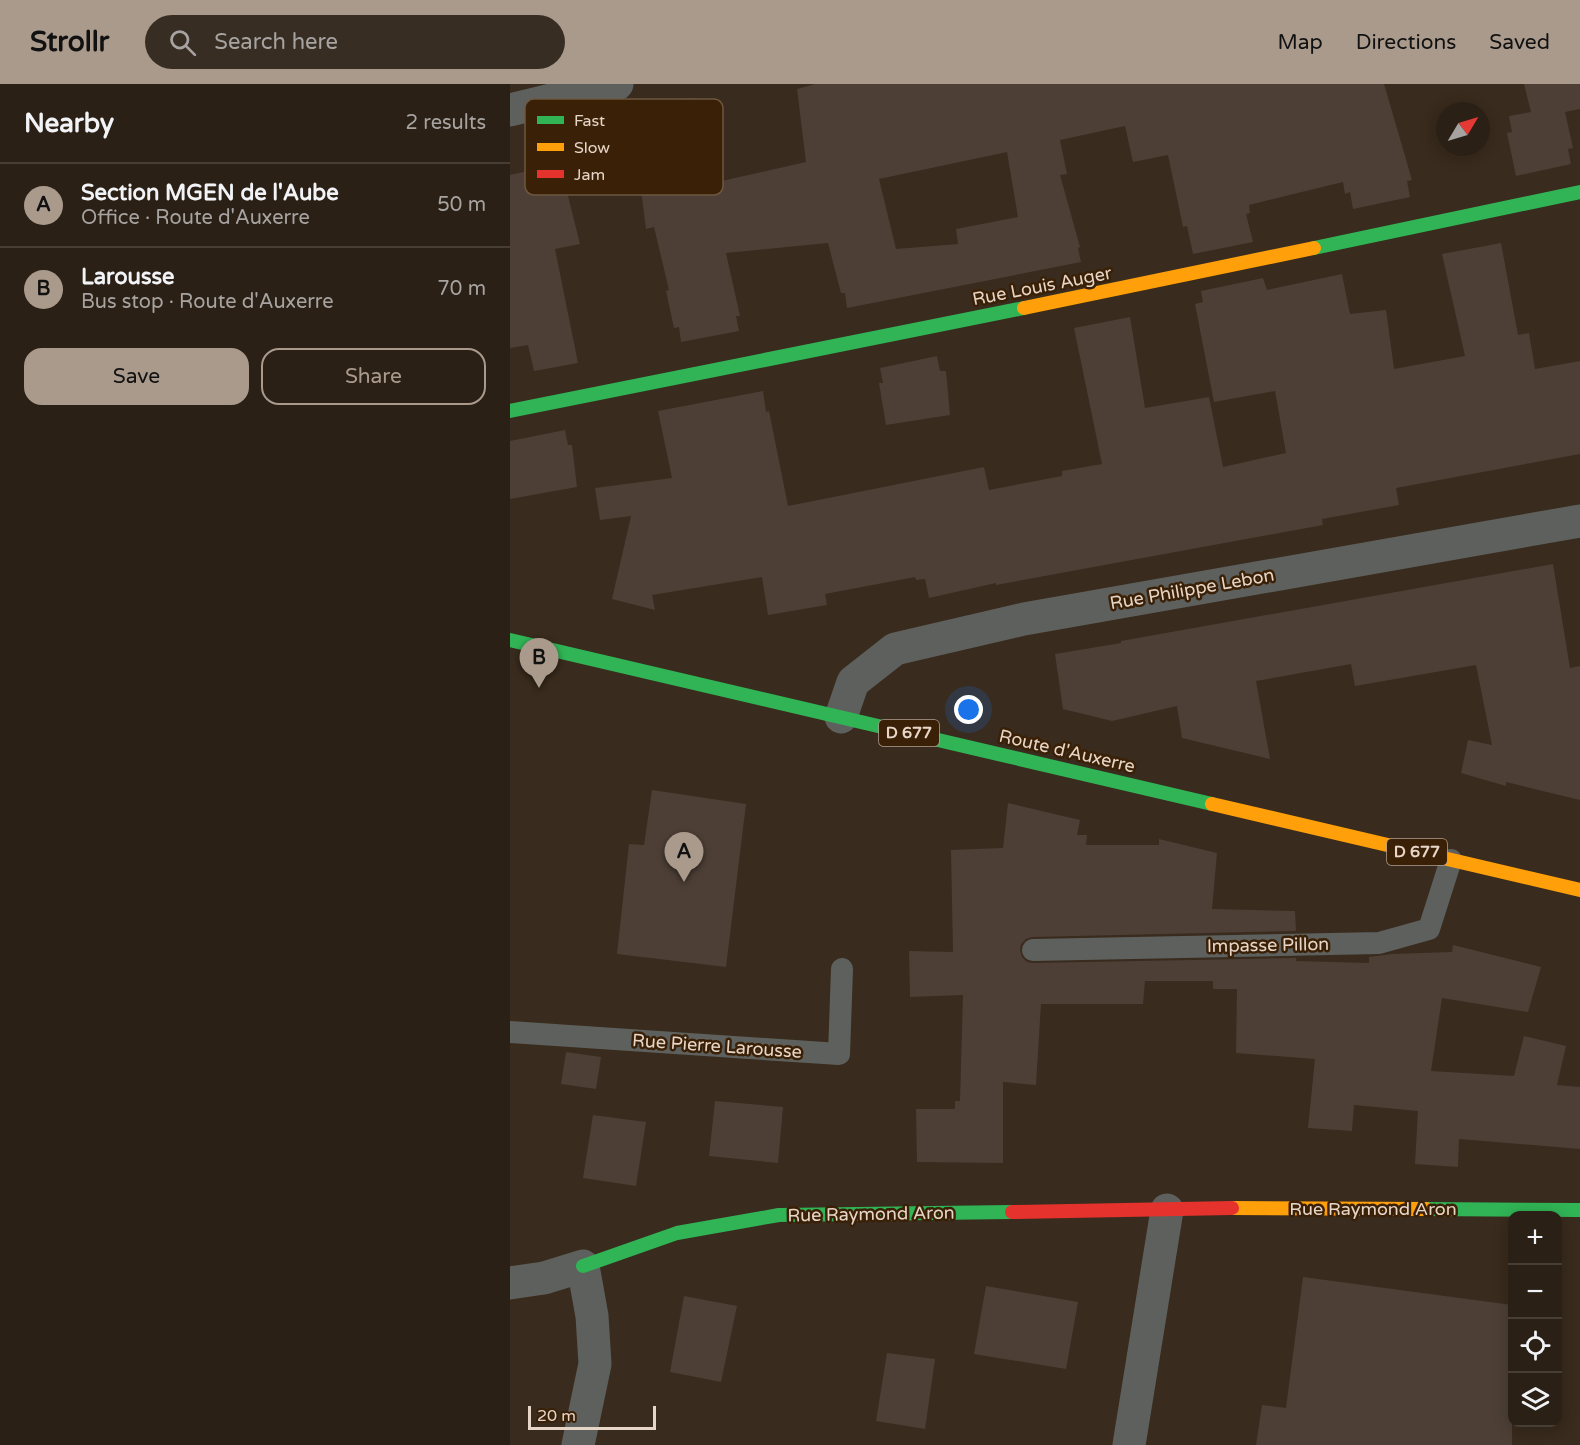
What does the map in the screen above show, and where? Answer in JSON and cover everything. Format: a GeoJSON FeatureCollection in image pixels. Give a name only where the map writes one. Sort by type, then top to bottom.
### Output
{"type":"FeatureCollection","features":[{"type":"Feature","properties":{"kind":"street"},"geometry":{"type":"LineString","coordinates":[[555,99],[617,84]]}},
{"type":"Feature","properties":{"kind":"street"},"geometry":{"type":"LineString","coordinates":[[510,110],[525,106]]}},
{"type":"Feature","properties":{"kind":"street","name":"Rue Louis Auger"},"geometry":{"type":"LineString","coordinates":[[510,411],[1185,275],[1580,192]]}},
{"type":"Feature","properties":{"kind":"street","name":"Rue Philippe Lebon"},"geometry":{"type":"LineString","coordinates":[[841,717],[853,682],[895,649],[1024,619],[1580,520]]}},
{"type":"Feature","properties":{"kind":"street","name":"Route d'Auxerre"},"geometry":{"type":"LineString","coordinates":[[510,640],[1580,890]]}},
{"type":"Feature","properties":{"kind":"street","name":"Rue Raymond Aron"},"geometry":{"type":"LineString","coordinates":[[583,1266],[677,1233],[780,1215],[1264,1208],[1580,1210]]}},
{"type":"Feature","properties":{"kind":"street"},"geometry":{"type":"LineString","coordinates":[[1129,1445],[1167,1210]]}},
{"type":"Feature","properties":{"kind":"street"},"geometry":{"type":"LineString","coordinates":[[510,1283],[544,1278],[583,1266],[592,1316],[595,1364],[578,1445]]}},
{"type":"Feature","properties":{"kind":"lane","name":"Impasse Pillon"},"geometry":{"type":"LineString","coordinates":[[1033,950],[1379,943],[1429,929],[1451,860]]}},
{"type":"Feature","properties":{"kind":"lane","name":"Rue Pierre Larousse"},"geometry":{"type":"LineString","coordinates":[[510,1032],[838,1054],[843,969]]}},
{"type":"Feature","properties":{"kind":"building"},"geometry":{"type":"Polygon","coordinates":[[[815,84],[1384,84],[1412,180],[1407,181],[1410,197],[1353,209],[1350,192],[1345,194],[1343,182],[1249,205],[1250,213],[1246,214],[1253,242],[1193,254],[1187,226],[1183,227],[1168,155],[1133,162],[1125,126],[1060,140],[1067,174],[1060,175],[1080,247],[1078,248],[1081,262],[847,308],[845,293],[841,293],[828,243],[726,253],[740,316],[736,316],[739,331],[681,342],[679,327],[674,328],[666,291],[669,290],[654,227],[646,229],[642,195],[723,195],[723,181],[806,162],[797,89],[815,84]],[[1007,152],[879,179],[896,249],[958,244],[956,229],[1018,217],[1007,152]]]}},
{"type":"Feature","properties":{"kind":"building"},"geometry":{"type":"Polygon","coordinates":[[[1524,84],[1580,84],[1580,109],[1565,112],[1573,148],[1568,149],[1571,164],[1516,176],[1507,133],[1512,132],[1509,116],[1531,112],[1524,84]]]}},
{"type":"Feature","properties":{"kind":"building"},"geometry":{"type":"Polygon","coordinates":[[[525,172],[525,195],[568,195],[580,244],[555,249],[578,363],[534,371],[528,345],[510,348],[510,175],[525,172]]]}},
{"type":"Feature","properties":{"kind":"building"},"geometry":{"type":"Polygon","coordinates":[[[1501,243],[1518,335],[1529,333],[1535,369],[1580,361],[1580,454],[1396,488],[1399,505],[1322,519],[1323,525],[996,585],[996,583],[929,598],[925,579],[916,580],[915,577],[825,594],[827,605],[768,615],[762,577],[652,595],[655,610],[612,599],[631,516],[600,520],[595,488],[672,478],[658,411],[763,391],[788,506],[984,467],[989,490],[1062,476],[1062,471],[1102,464],[1074,328],[1130,317],[1145,408],[1209,397],[1223,467],[1286,453],[1275,391],[1214,402],[1195,304],[1203,302],[1201,291],[1263,278],[1267,290],[1342,274],[1350,314],[1386,310],[1394,369],[1465,356],[1442,254],[1501,243]]]}},
{"type":"Feature","properties":{"kind":"building"},"geometry":{"type":"Polygon","coordinates":[[[937,356],[940,371],[946,371],[950,415],[886,425],[879,383],[883,383],[880,368],[937,356]]]}},
{"type":"Feature","properties":{"kind":"building"},"geometry":{"type":"Polygon","coordinates":[[[565,430],[568,445],[572,445],[577,487],[510,499],[510,441],[565,430]]]}},
{"type":"Feature","properties":{"kind":"building"},"geometry":{"type":"Polygon","coordinates":[[[1553,564],[1570,668],[1580,666],[1580,800],[1506,782],[1506,786],[1461,773],[1468,740],[1492,745],[1476,665],[1355,686],[1351,664],[1256,681],[1270,759],[1182,738],[1177,706],[1112,721],[1063,709],[1055,654],[1553,564]]]}},
{"type":"Feature","properties":{"kind":"building"},"geometry":{"type":"Polygon","coordinates":[[[652,790],[746,804],[726,967],[617,954],[629,844],[644,845],[652,790]]]}},
{"type":"Feature","properties":{"kind":"building"},"geometry":{"type":"Polygon","coordinates":[[[1008,803],[1080,820],[1077,835],[1087,835],[1086,845],[1159,845],[1159,839],[1217,853],[1212,909],[1295,911],[1296,931],[1032,937],[1021,944],[1022,957],[1027,962],[1296,958],[1296,961],[1369,963],[1369,957],[1452,952],[1453,945],[1541,967],[1528,1012],[1442,998],[1431,1071],[1514,1076],[1524,1036],[1566,1046],[1557,1085],[1580,1087],[1580,1149],[1459,1139],[1458,1167],[1415,1164],[1418,1111],[1354,1105],[1352,1131],[1308,1128],[1315,1059],[1236,1053],[1237,989],[1213,989],[1213,981],[1145,981],[1143,1004],[1041,1004],[1036,1085],[1003,1082],[1003,1163],[917,1162],[916,1109],[955,1109],[955,1101],[960,1101],[963,995],[910,997],[909,951],[953,952],[951,850],[1003,848],[1008,803]]]}},
{"type":"Feature","properties":{"kind":"building"},"geometry":{"type":"Polygon","coordinates":[[[566,1052],[601,1057],[596,1089],[561,1084],[566,1052]]]}},
{"type":"Feature","properties":{"kind":"building"},"geometry":{"type":"Polygon","coordinates":[[[715,1101],[783,1107],[778,1163],[709,1156],[715,1101]]]}},
{"type":"Feature","properties":{"kind":"building"},"geometry":{"type":"Polygon","coordinates":[[[593,1115],[646,1122],[636,1186],[583,1178],[593,1115]]]}},
{"type":"Feature","properties":{"kind":"building"},"geometry":{"type":"Polygon","coordinates":[[[1303,1277],[1508,1304],[1508,1427],[1512,1427],[1512,1445],[1256,1445],[1262,1405],[1286,1408],[1303,1277]]]}},
{"type":"Feature","properties":{"kind":"building"},"geometry":{"type":"Polygon","coordinates":[[[986,1286],[1078,1302],[1066,1369],[974,1354],[986,1286]]]}},
{"type":"Feature","properties":{"kind":"building"},"geometry":{"type":"Polygon","coordinates":[[[684,1296],[737,1306],[721,1382],[670,1372],[684,1296]]]}},
{"type":"Feature","properties":{"kind":"building"},"geometry":{"type":"Polygon","coordinates":[[[887,1353],[935,1359],[925,1429],[876,1421],[887,1353]]]}},
{"type":"Feature","properties":{"kind":"traffic: fast"},"geometry":{"type":"LineString","coordinates":[[1314,248],[1580,192]]}},
{"type":"Feature","properties":{"kind":"traffic: fast"},"geometry":{"type":"LineString","coordinates":[[510,411],[1024,308]]}},
{"type":"Feature","properties":{"kind":"traffic: fast"},"geometry":{"type":"LineString","coordinates":[[510,640],[1212,804]]}},
{"type":"Feature","properties":{"kind":"traffic: fast"},"geometry":{"type":"LineString","coordinates":[[1426,1209],[1580,1210]]}},
{"type":"Feature","properties":{"kind":"traffic: fast"},"geometry":{"type":"LineString","coordinates":[[583,1266],[677,1233],[779,1215],[1012,1212]]}},
{"type":"Feature","properties":{"kind":"traffic: slow"},"geometry":{"type":"LineString","coordinates":[[1024,308],[1314,248]]}},
{"type":"Feature","properties":{"kind":"traffic: slow"},"geometry":{"type":"LineString","coordinates":[[1212,804],[1580,890]]}},
{"type":"Feature","properties":{"kind":"traffic: slow"},"geometry":{"type":"LineString","coordinates":[[1232,1208],[1426,1209]]}},
{"type":"Feature","properties":{"kind":"traffic: jam"},"geometry":{"type":"LineString","coordinates":[[1012,1212],[1232,1208]]}},
{"type":"Feature","properties":{"kind":"place","name":"Larousse"},"geometry":{"type":"Point","coordinates":[539,688]}},
{"type":"Feature","properties":{"kind":"place","name":"Section MGEN de l'Aube"},"geometry":{"type":"Point","coordinates":[684,882]}}]}
